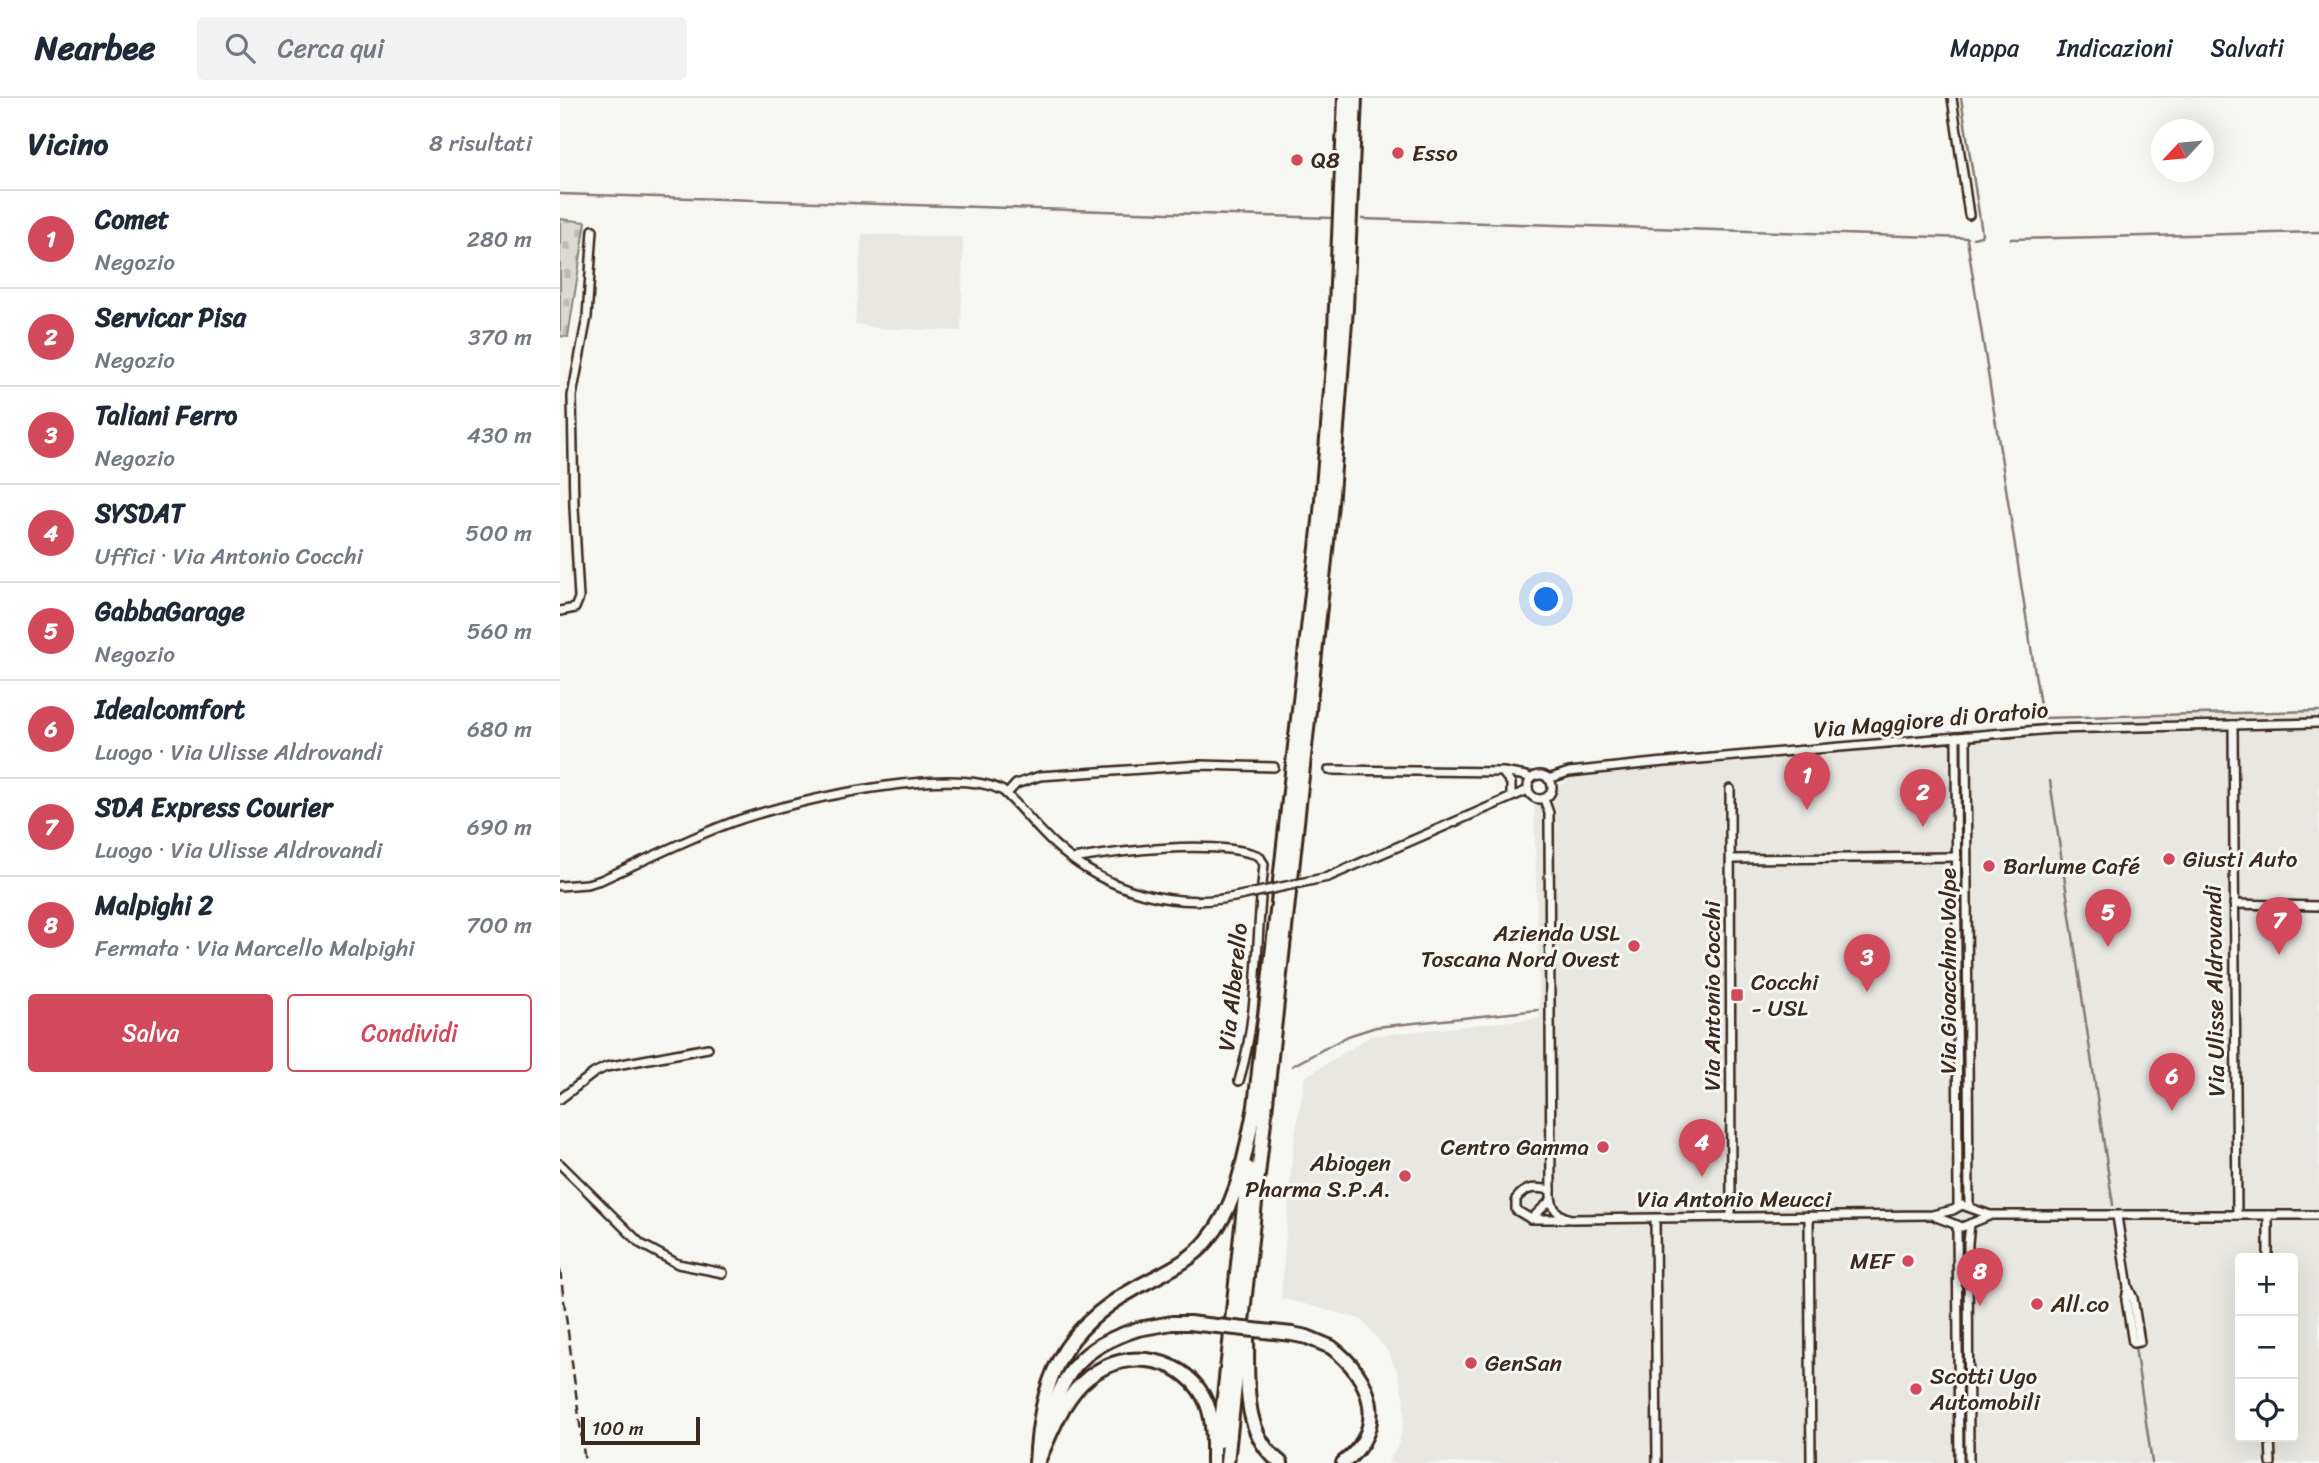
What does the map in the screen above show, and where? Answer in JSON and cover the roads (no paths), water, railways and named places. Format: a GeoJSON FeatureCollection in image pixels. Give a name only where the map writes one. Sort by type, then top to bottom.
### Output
{"type":"FeatureCollection","features":[{"type":"Feature","properties":{"kind":"highway"},"geometry":{"type":"LineString","coordinates":[[1215,1463],[1244,1298],[1321,512],[1334,353],[1345,98]]}},
{"type":"Feature","properties":{"kind":"highway"},"geometry":{"type":"LineString","coordinates":[[1227,1463],[1255,1107],[1285,886],[1332,494],[1346,308],[1355,98]]}},
{"type":"Feature","properties":{"kind":"highway"},"geometry":{"type":"LineString","coordinates":[[1037,1463],[1046,1396],[1062,1353],[1097,1312],[1190,1257],[1215,1230],[1237,1188],[1255,1107]]}},
{"type":"Feature","properties":{"kind":"highway"},"geometry":{"type":"LineString","coordinates":[[1037,1463],[1055,1402],[1068,1375],[1085,1355],[1094,1348],[1138,1329],[1172,1322],[1292,1334],[1331,1347],[1355,1369],[1365,1386],[1371,1408],[1371,1420],[1360,1447],[1343,1462]]}},
{"type":"Feature","properties":{"kind":"highway"},"geometry":{"type":"LineString","coordinates":[[1239,1328],[1254,1425],[1262,1446],[1281,1463]]}},
{"type":"Feature","properties":{"kind":"highway"},"geometry":{"type":"LineString","coordinates":[[1037,1463],[1064,1408],[1078,1387],[1088,1377],[1107,1366],[1138,1359],[1160,1362],[1178,1369],[1195,1385],[1210,1416],[1215,1463]]}},
{"type":"Feature","properties":{"kind":"street"},"geometry":{"type":"LineString","coordinates":[[1952,98],[1969,215]]}},
{"type":"Feature","properties":{"kind":"street"},"geometry":{"type":"LineString","coordinates":[[560,611],[575,608],[579,598],[572,396],[587,317],[593,230]]}},
{"type":"Feature","properties":{"kind":"street","name":"Via Maggiore di Oratoio"},"geometry":{"type":"LineString","coordinates":[[1329,770],[1503,772],[1531,779],[1538,776],[1548,779],[1569,772],[1617,767],[2052,729],[2319,723]]}},
{"type":"Feature","properties":{"kind":"street","name":"Via Ulisse Aldrovandi"},"geometry":{"type":"LineString","coordinates":[[2233,725],[2237,1215]]}},
{"type":"Feature","properties":{"kind":"street","name":"Via Gioacchino Volpe"},"geometry":{"type":"LineString","coordinates":[[1966,736],[1970,1208]]}},
{"type":"Feature","properties":{"kind":"street","name":"Via Gioacchino Volpe"},"geometry":{"type":"LineString","coordinates":[[1956,737],[1956,1208]]}},
{"type":"Feature","properties":{"kind":"street"},"geometry":{"type":"LineString","coordinates":[[1007,794],[1016,784],[1040,776],[1199,765],[1274,767]]}},
{"type":"Feature","properties":{"kind":"street"},"geometry":{"type":"LineString","coordinates":[[1503,772],[1511,783],[1511,796]]}},
{"type":"Feature","properties":{"kind":"street"},"geometry":{"type":"LineString","coordinates":[[1531,779],[1528,790],[1532,797],[1544,799]]}},
{"type":"Feature","properties":{"kind":"street"},"geometry":{"type":"LineString","coordinates":[[1544,799],[1551,790],[1548,779]]}},
{"type":"Feature","properties":{"kind":"street"},"geometry":{"type":"LineString","coordinates":[[560,886],[601,880],[736,821],[814,800],[872,788],[968,780],[992,785],[1007,794],[1055,845],[1114,884],[1156,898],[1198,902],[1328,877],[1528,790]]}},
{"type":"Feature","properties":{"kind":"street","name":"Via Antonio Cocchi"},"geometry":{"type":"LineString","coordinates":[[1730,789],[1731,1218]]}},
{"type":"Feature","properties":{"kind":"street"},"geometry":{"type":"LineString","coordinates":[[1544,799],[1549,813],[1551,1195],[1557,1213],[1571,1219]]}},
{"type":"Feature","properties":{"kind":"street"},"geometry":{"type":"LineString","coordinates":[[1073,859],[1176,848],[1226,850],[1259,856],[1264,864],[1262,885]]}},
{"type":"Feature","properties":{"kind":"street"},"geometry":{"type":"LineString","coordinates":[[1731,859],[1956,858]]}},
{"type":"Feature","properties":{"kind":"street","name":"Via Alberello"},"geometry":{"type":"LineString","coordinates":[[1239,1080],[1246,1057],[1250,1026],[1261,898]]}},
{"type":"Feature","properties":{"kind":"street"},"geometry":{"type":"LineString","coordinates":[[2234,904],[2319,906]]}},
{"type":"Feature","properties":{"kind":"street"},"geometry":{"type":"LineString","coordinates":[[560,1099],[606,1067],[708,1048]]}},
{"type":"Feature","properties":{"kind":"street"},"geometry":{"type":"LineString","coordinates":[[560,1164],[641,1244],[678,1264],[723,1273]]}},
{"type":"Feature","properties":{"kind":"street"},"geometry":{"type":"LineString","coordinates":[[1530,1188],[1551,1195],[1531,1219],[1516,1210],[1517,1197],[1530,1188]]}},
{"type":"Feature","properties":{"kind":"street"},"geometry":{"type":"LineString","coordinates":[[1956,1208],[1952,1218],[1956,1224],[1959,1463]]}},
{"type":"Feature","properties":{"kind":"street","name":"Via Antonio Meucci"},"geometry":{"type":"LineString","coordinates":[[1531,1219],[1932,1216],[1956,1208],[1970,1208],[1990,1215],[2319,1215]]}},
{"type":"Feature","properties":{"kind":"street"},"geometry":{"type":"LineString","coordinates":[[1969,1463],[1968,1243],[1974,1216],[1970,1208]]}},
{"type":"Feature","properties":{"kind":"street","name":"Via Antonio Meucci"},"geometry":{"type":"LineString","coordinates":[[1932,1216],[1962,1227],[1990,1215]]}},
{"type":"Feature","properties":{"kind":"street"},"geometry":{"type":"LineString","coordinates":[[2268,1215],[2268,1253]]}},
{"type":"Feature","properties":{"kind":"street"},"geometry":{"type":"LineString","coordinates":[[2117,1216],[2140,1342],[2133,1343],[2126,1300],[2128,1287]]}},
{"type":"Feature","properties":{"kind":"street"},"geometry":{"type":"LineString","coordinates":[[1809,1218],[1811,1463]]}},
{"type":"Feature","properties":{"kind":"street"},"geometry":{"type":"LineString","coordinates":[[1655,1219],[1657,1463]]}},
{"type":"Feature","properties":{"kind":"street"},"geometry":{"type":"LineString","coordinates":[[2270,1442],[2271,1463]]}},
{"type":"Feature","properties":{"kind":"waterway"},"geometry":{"type":"LineString","coordinates":[[1961,98],[1982,233],[1981,236],[1973,238]]}},
{"type":"Feature","properties":{"kind":"waterway"},"geometry":{"type":"LineString","coordinates":[[560,194],[1331,218]]}},
{"type":"Feature","properties":{"kind":"waterway"},"geometry":{"type":"LineString","coordinates":[[1362,219],[1968,238]]}},
{"type":"Feature","properties":{"kind":"waterway"},"geometry":{"type":"LineString","coordinates":[[2011,239],[2319,232]]}},
{"type":"Feature","properties":{"kind":"waterway"},"geometry":{"type":"LineString","coordinates":[[1967,239],[2042,718],[2319,711]]}},
{"type":"Feature","properties":{"kind":"waterway"},"geometry":{"type":"LineString","coordinates":[[2050,781],[2113,1205]]}},
{"type":"Feature","properties":{"kind":"waterway"},"geometry":{"type":"LineString","coordinates":[[1292,1066],[1348,1036],[1376,1027],[1538,1010]]}},
{"type":"Feature","properties":{"kind":"waterway"},"geometry":{"type":"LineString","coordinates":[[2135,1347],[2152,1463]]}},
{"type":"Feature","properties":{"kind":"railway"},"geometry":{"type":"LineString","coordinates":[[560,1270],[585,1463]]}},
{"type":"Feature","properties":{"kind":"place","name":"Esso"},"geometry":{"type":"Point","coordinates":[1398,153]}},
{"type":"Feature","properties":{"kind":"place","name":"Q8"},"geometry":{"type":"Point","coordinates":[1297,160]}},
{"type":"Feature","properties":{"kind":"place","name":"Comet"},"geometry":{"type":"Point","coordinates":[1807,810]}},
{"type":"Feature","properties":{"kind":"place","name":"Servicar Pisa"},"geometry":{"type":"Point","coordinates":[1923,827]}},
{"type":"Feature","properties":{"kind":"place","name":"Giusti Auto"},"geometry":{"type":"Point","coordinates":[2169,859]}},
{"type":"Feature","properties":{"kind":"place","name":"Barlume Café"},"geometry":{"type":"Point","coordinates":[1989,866]}},
{"type":"Feature","properties":{"kind":"place","name":"Azienda USL Toscana Nord Ovest"},"geometry":{"type":"Point","coordinates":[1634,946]}},
{"type":"Feature","properties":{"kind":"place","name":"GabbaGarage"},"geometry":{"type":"Point","coordinates":[2108,947]}},
{"type":"Feature","properties":{"kind":"place","name":"SDA Express Courier"},"geometry":{"type":"Point","coordinates":[2279,955]}},
{"type":"Feature","properties":{"kind":"place","name":"Taliani Ferro"},"geometry":{"type":"Point","coordinates":[1867,992]}},
{"type":"Feature","properties":{"kind":"place","name":"Cocchi - USL"},"geometry":{"type":"Point","coordinates":[1737,995]}},
{"type":"Feature","properties":{"kind":"place","name":"Idealcomfort"},"geometry":{"type":"Point","coordinates":[2172,1111]}},
{"type":"Feature","properties":{"kind":"place","name":"Centro Gamma"},"geometry":{"type":"Point","coordinates":[1603,1147]}},
{"type":"Feature","properties":{"kind":"place","name":"Abiogen Pharma S.P.A."},"geometry":{"type":"Point","coordinates":[1405,1176]}},
{"type":"Feature","properties":{"kind":"place","name":"SYSDAT"},"geometry":{"type":"Point","coordinates":[1702,1177]}},
{"type":"Feature","properties":{"kind":"place","name":"MEF"},"geometry":{"type":"Point","coordinates":[1908,1261]}},
{"type":"Feature","properties":{"kind":"place","name":"All.co"},"geometry":{"type":"Point","coordinates":[2037,1304]}},
{"type":"Feature","properties":{"kind":"place","name":"Malpighi 2"},"geometry":{"type":"Point","coordinates":[1980,1306]}},
{"type":"Feature","properties":{"kind":"place","name":"GenSan"},"geometry":{"type":"Point","coordinates":[1471,1363]}},
{"type":"Feature","properties":{"kind":"place","name":"Scotti Ugo Automobili"},"geometry":{"type":"Point","coordinates":[1916,1389]}}]}
